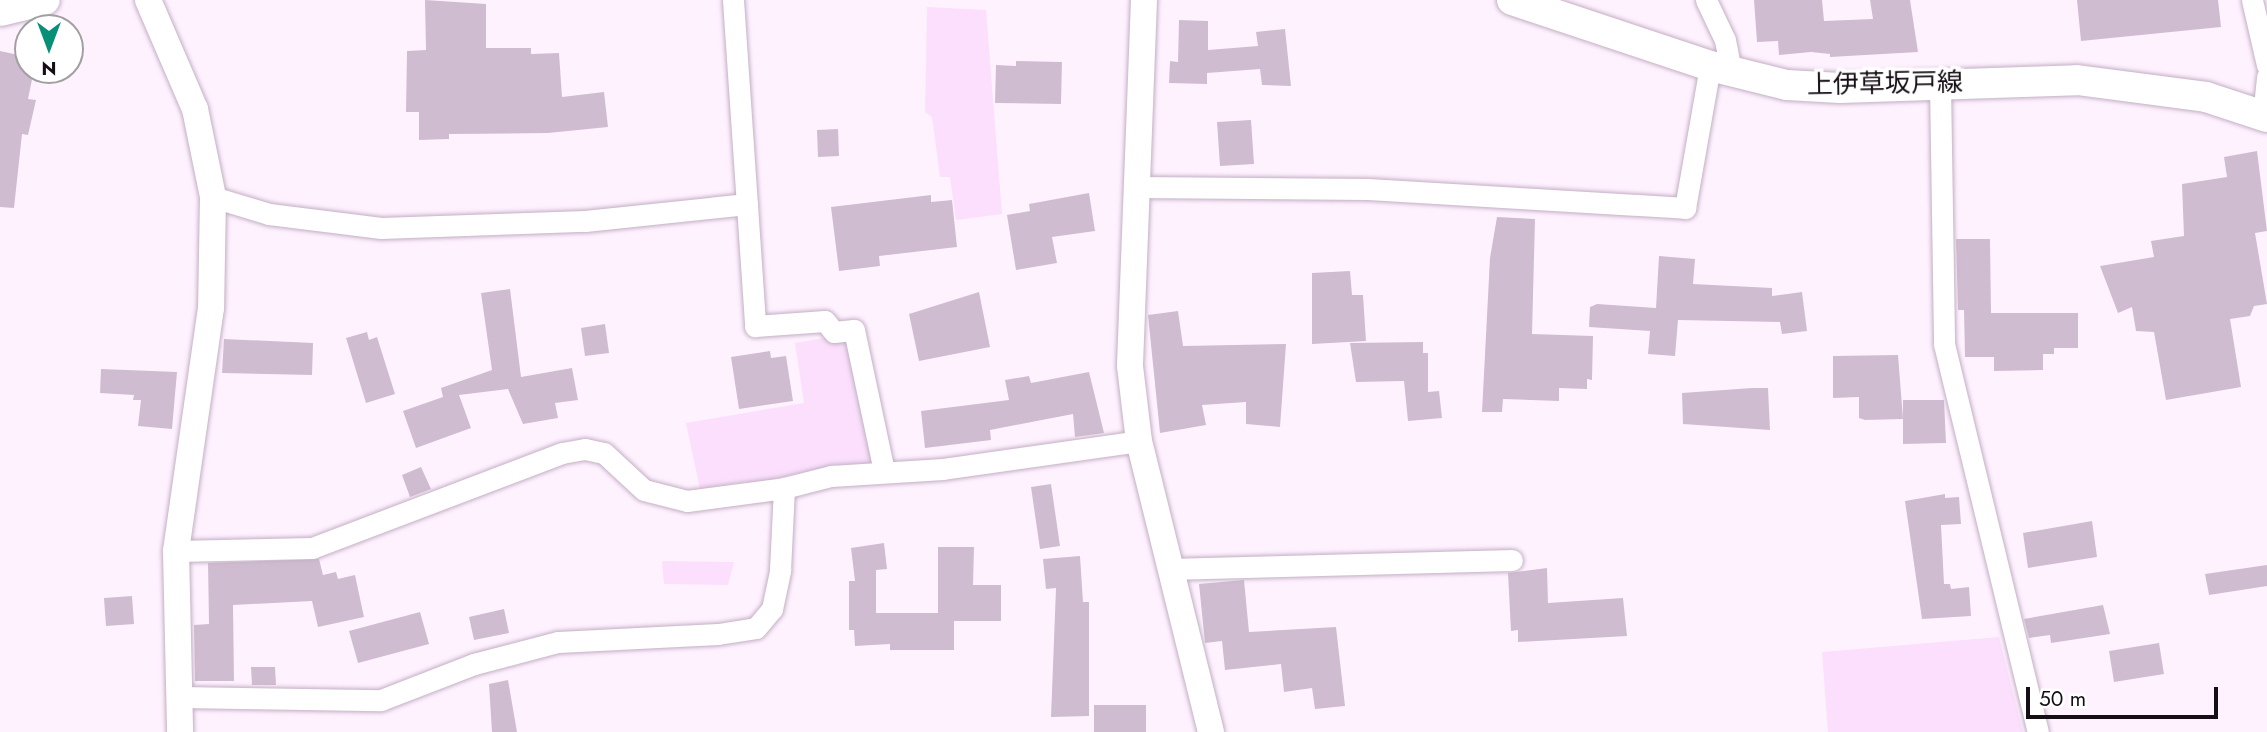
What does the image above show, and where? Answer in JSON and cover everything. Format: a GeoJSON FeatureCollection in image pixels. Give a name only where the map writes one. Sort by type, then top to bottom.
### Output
{"type":"FeatureCollection","features":[{"type":"Feature","properties":{"kind":"main road"},"geometry":{"type":"LineString","coordinates":[[0,11],[45,0]]}},
{"type":"Feature","properties":{"kind":"main road","name":"上伊草坂戸線"},"geometry":{"type":"LineString","coordinates":[[1513,0],[1721,69],[1787,85],[2077,80],[2143,86],[2206,97],[2265,117]]}},
{"type":"Feature","properties":{"kind":"street"},"geometry":{"type":"LineString","coordinates":[[148,0],[195,109],[214,197],[211,308],[176,551],[180,732]]}},
{"type":"Feature","properties":{"kind":"street"},"geometry":{"type":"LineString","coordinates":[[733,0],[755,326],[825,321],[834,331],[854,330],[884,471]]}},
{"type":"Feature","properties":{"kind":"street"},"geometry":{"type":"LineString","coordinates":[[1144,0],[1130,366],[1139,442],[1210,732]]}},
{"type":"Feature","properties":{"kind":"street"},"geometry":{"type":"LineString","coordinates":[[1136,187],[1368,190],[1685,208],[1721,69],[1725,40],[1706,0]]}},
{"type":"Feature","properties":{"kind":"street"},"geometry":{"type":"LineString","coordinates":[[2252,0],[2267,65]]}},
{"type":"Feature","properties":{"kind":"street"},"geometry":{"type":"LineString","coordinates":[[2265,117],[2267,77]]}},
{"type":"Feature","properties":{"kind":"street"},"geometry":{"type":"LineString","coordinates":[[1940,84],[1944,344],[2038,732]]}},
{"type":"Feature","properties":{"kind":"street"},"geometry":{"type":"LineString","coordinates":[[214,197],[269,214],[382,228],[585,221],[747,204]]}},
{"type":"Feature","properties":{"kind":"street"},"geometry":{"type":"LineString","coordinates":[[176,551],[312,548],[562,453],[585,449],[604,453],[645,490],[663,498],[687,501],[784,488],[831,476],[943,469],[1139,442]]}},
{"type":"Feature","properties":{"kind":"street"},"geometry":{"type":"LineString","coordinates":[[180,697],[382,700],[474,664],[558,642],[718,634],[757,628],[772,609],[780,570],[784,488]]}},
{"type":"Feature","properties":{"kind":"street"},"geometry":{"type":"LineString","coordinates":[[1169,569],[1512,560]]}},
{"type":"Feature","properties":{"kind":"shaded area"},"geometry":{"type":"Polygon","coordinates":[[[927,7],[986,10],[1002,214],[956,220],[950,177],[940,177],[932,117],[925,112],[927,7]]]}},
{"type":"Feature","properties":{"kind":"shaded area"},"geometry":{"type":"Polygon","coordinates":[[[847,334],[875,457],[868,464],[834,465],[749,485],[748,481],[700,489],[686,423],[804,403],[795,343],[847,334]]]}},
{"type":"Feature","properties":{"kind":"shaded area"},"geometry":{"type":"Polygon","coordinates":[[[662,561],[734,562],[728,585],[664,584],[662,561]]]}},
{"type":"Feature","properties":{"kind":"shaded area"},"geometry":{"type":"Polygon","coordinates":[[[1999,637],[2023,732],[1828,732],[1822,652],[1999,637]]]}},
{"type":"Feature","properties":{"kind":"building"},"geometry":{"type":"Polygon","coordinates":[[[425,0],[486,4],[486,48],[531,48],[531,54],[559,53],[562,97],[604,92],[608,127],[548,133],[449,134],[449,139],[419,140],[419,112],[406,112],[407,51],[426,50],[425,0]]]}},
{"type":"Feature","properties":{"kind":"building"},"geometry":{"type":"Polygon","coordinates":[[[1754,0],[1822,0],[1824,21],[1873,19],[1870,0],[1910,0],[1918,52],[1830,57],[1830,54],[1811,52],[1779,55],[1778,41],[1757,42],[1754,0]]]}},
{"type":"Feature","properties":{"kind":"building"},"geometry":{"type":"Polygon","coordinates":[[[2077,0],[2218,0],[2221,27],[2081,41],[2077,0]]]}},
{"type":"Feature","properties":{"kind":"building"},"geometry":{"type":"Polygon","coordinates":[[[1179,20],[1208,21],[1208,50],[1258,46],[1256,32],[1285,29],[1291,86],[1262,85],[1260,69],[1207,73],[1207,84],[1169,83],[1170,61],[1178,62],[1179,20]]]}},
{"type":"Feature","properties":{"kind":"building"},"geometry":{"type":"Polygon","coordinates":[[[0,51],[14,54],[14,84],[31,84],[28,99],[36,100],[28,135],[22,134],[14,208],[0,207],[0,51]]]}},
{"type":"Feature","properties":{"kind":"building"},"geometry":{"type":"Polygon","coordinates":[[[1016,61],[1062,62],[1061,104],[995,103],[996,65],[1016,66],[1016,61]]]}},
{"type":"Feature","properties":{"kind":"building"},"geometry":{"type":"Polygon","coordinates":[[[1251,120],[1254,164],[1220,166],[1217,122],[1251,120]]]}},
{"type":"Feature","properties":{"kind":"building"},"geometry":{"type":"Polygon","coordinates":[[[838,129],[839,156],[818,157],[817,130],[838,129]]]}},
{"type":"Feature","properties":{"kind":"building"},"geometry":{"type":"Polygon","coordinates":[[[2257,151],[2267,231],[2255,233],[2267,304],[2254,306],[2250,316],[2230,319],[2241,387],[2166,400],[2154,332],[2136,331],[2132,307],[2118,313],[2100,266],[2154,257],[2151,241],[2184,236],[2182,184],[2227,177],[2224,157],[2257,151]]]}},
{"type":"Feature","properties":{"kind":"building"},"geometry":{"type":"Polygon","coordinates":[[[1089,193],[1095,231],[1052,237],[1057,263],[1016,270],[1007,215],[1030,211],[1029,204],[1089,193]]]}},
{"type":"Feature","properties":{"kind":"building"},"geometry":{"type":"Polygon","coordinates":[[[931,195],[931,202],[952,200],[957,247],[879,256],[880,266],[839,271],[831,207],[931,195]]]}},
{"type":"Feature","properties":{"kind":"building"},"geometry":{"type":"Polygon","coordinates":[[[1497,217],[1535,219],[1532,334],[1593,336],[1592,380],[1587,379],[1587,389],[1559,388],[1559,401],[1503,399],[1502,412],[1482,412],[1490,258],[1497,217]]]}},
{"type":"Feature","properties":{"kind":"building"},"geometry":{"type":"Polygon","coordinates":[[[1956,239],[1990,239],[1991,313],[2078,313],[2078,348],[2054,348],[2054,354],[2043,354],[2043,370],[1994,371],[1994,357],[1965,357],[1964,310],[1958,310],[1956,239]]]}},
{"type":"Feature","properties":{"kind":"building"},"geometry":{"type":"Polygon","coordinates":[[[1659,256],[1695,259],[1693,284],[1772,288],[1772,296],[1802,292],[1807,331],[1782,334],[1780,322],[1678,320],[1675,356],[1648,354],[1650,331],[1589,327],[1590,307],[1597,304],[1656,308],[1659,256]]]}},
{"type":"Feature","properties":{"kind":"building"},"geometry":{"type":"Polygon","coordinates":[[[1350,271],[1352,295],[1363,295],[1366,341],[1312,344],[1312,273],[1350,271]]]}},
{"type":"Feature","properties":{"kind":"building"},"geometry":{"type":"Polygon","coordinates":[[[510,289],[521,377],[572,368],[578,400],[555,403],[558,418],[523,424],[508,389],[459,395],[471,428],[416,448],[403,411],[443,397],[441,388],[492,370],[481,293],[510,289]]]}},
{"type":"Feature","properties":{"kind":"building"},"geometry":{"type":"Polygon","coordinates":[[[979,292],[990,347],[919,361],[909,314],[979,292]]]}},
{"type":"Feature","properties":{"kind":"building"},"geometry":{"type":"Polygon","coordinates":[[[1178,311],[1183,346],[1286,344],[1280,427],[1246,424],[1246,402],[1202,405],[1206,425],[1160,433],[1148,315],[1178,311]]]}},
{"type":"Feature","properties":{"kind":"building"},"geometry":{"type":"Polygon","coordinates":[[[605,324],[609,353],[585,356],[581,328],[605,324]]]}},
{"type":"Feature","properties":{"kind":"building"},"geometry":{"type":"Polygon","coordinates":[[[367,332],[369,340],[377,337],[395,394],[366,403],[346,338],[367,332]]]}},
{"type":"Feature","properties":{"kind":"building"},"geometry":{"type":"Polygon","coordinates":[[[224,339],[313,343],[312,375],[222,373],[224,339]]]}},
{"type":"Feature","properties":{"kind":"building"},"geometry":{"type":"Polygon","coordinates":[[[1423,342],[1423,353],[1428,353],[1428,392],[1439,391],[1442,418],[1408,421],[1404,381],[1356,382],[1350,343],[1423,342]]]}},
{"type":"Feature","properties":{"kind":"building"},"geometry":{"type":"Polygon","coordinates":[[[770,351],[771,358],[786,356],[793,401],[739,409],[731,357],[770,351]]]}},
{"type":"Feature","properties":{"kind":"building"},"geometry":{"type":"Polygon","coordinates":[[[1898,355],[1903,419],[1865,420],[1859,418],[1859,397],[1833,398],[1833,356],[1898,355]]]}},
{"type":"Feature","properties":{"kind":"building"},"geometry":{"type":"Polygon","coordinates":[[[101,369],[177,372],[172,429],[138,426],[141,400],[133,400],[134,395],[100,393],[101,369]]]}},
{"type":"Feature","properties":{"kind":"building"},"geometry":{"type":"Polygon","coordinates":[[[1089,372],[1104,433],[1075,437],[1073,414],[990,430],[991,440],[925,448],[921,411],[1009,400],[1005,380],[1029,376],[1031,383],[1089,372]]]}},
{"type":"Feature","properties":{"kind":"building"},"geometry":{"type":"Polygon","coordinates":[[[1768,388],[1770,430],[1683,424],[1682,393],[1768,388]]]}},
{"type":"Feature","properties":{"kind":"building"},"geometry":{"type":"Polygon","coordinates":[[[1903,400],[1944,400],[1946,443],[1903,444],[1903,400]]]}},
{"type":"Feature","properties":{"kind":"building"},"geometry":{"type":"Polygon","coordinates":[[[421,467],[431,489],[410,497],[402,475],[421,467]]]}},
{"type":"Feature","properties":{"kind":"building"},"geometry":{"type":"Polygon","coordinates":[[[1051,484],[1060,546],[1040,549],[1031,487],[1051,484]]]}},
{"type":"Feature","properties":{"kind":"building"},"geometry":{"type":"Polygon","coordinates":[[[1945,494],[1945,498],[1959,497],[1961,524],[1941,525],[1944,584],[1950,584],[1951,589],[1969,587],[1971,616],[1922,619],[1905,501],[1945,494]]]}},
{"type":"Feature","properties":{"kind":"building"},"geometry":{"type":"Polygon","coordinates":[[[2092,521],[2097,557],[2028,568],[2023,533],[2092,521]]]}},
{"type":"Feature","properties":{"kind":"building"},"geometry":{"type":"Polygon","coordinates":[[[884,543],[887,569],[876,570],[876,613],[938,613],[938,547],[974,547],[973,585],[1001,585],[1001,621],[954,621],[954,650],[890,650],[890,644],[855,646],[854,630],[849,630],[849,581],[855,581],[851,548],[884,543]]]}},
{"type":"Feature","properties":{"kind":"building"},"geometry":{"type":"Polygon","coordinates":[[[1080,556],[1083,602],[1089,602],[1089,716],[1051,717],[1056,588],[1046,589],[1043,559],[1080,556]]]}},
{"type":"Feature","properties":{"kind":"building"},"geometry":{"type":"Polygon","coordinates":[[[319,559],[323,575],[336,572],[338,579],[355,575],[364,617],[318,627],[312,601],[233,605],[234,681],[195,681],[194,625],[209,624],[208,563],[319,559]]]}},
{"type":"Feature","properties":{"kind":"building"},"geometry":{"type":"Polygon","coordinates":[[[2267,565],[2267,586],[2209,595],[2205,574],[2267,565]]]}},
{"type":"Feature","properties":{"kind":"building"},"geometry":{"type":"Polygon","coordinates":[[[1547,568],[1548,603],[1623,598],[1627,636],[1518,642],[1518,630],[1511,631],[1508,573],[1547,568]]]}},
{"type":"Feature","properties":{"kind":"building"},"geometry":{"type":"Polygon","coordinates":[[[1244,580],[1249,632],[1336,627],[1345,706],[1315,709],[1312,688],[1284,692],[1281,664],[1225,670],[1222,641],[1205,643],[1199,584],[1244,580]]]}},
{"type":"Feature","properties":{"kind":"building"},"geometry":{"type":"Polygon","coordinates":[[[132,596],[134,624],[106,626],[104,598],[132,596]]]}},
{"type":"Feature","properties":{"kind":"building"},"geometry":{"type":"Polygon","coordinates":[[[2103,605],[2110,634],[2051,643],[2050,635],[2029,638],[2024,619],[2103,605]]]}},
{"type":"Feature","properties":{"kind":"building"},"geometry":{"type":"Polygon","coordinates":[[[504,609],[509,633],[474,640],[469,617],[504,609]]]}},
{"type":"Feature","properties":{"kind":"building"},"geometry":{"type":"Polygon","coordinates":[[[420,612],[429,644],[358,663],[349,631],[420,612]]]}},
{"type":"Feature","properties":{"kind":"building"},"geometry":{"type":"Polygon","coordinates":[[[2159,643],[2164,674],[2114,682],[2109,651],[2159,643]]]}},
{"type":"Feature","properties":{"kind":"building"},"geometry":{"type":"Polygon","coordinates":[[[251,667],[275,667],[276,685],[252,685],[251,667]]]}},
{"type":"Feature","properties":{"kind":"building"},"geometry":{"type":"Polygon","coordinates":[[[508,680],[517,732],[492,732],[489,684],[508,680]]]}},
{"type":"Feature","properties":{"kind":"building"},"geometry":{"type":"Polygon","coordinates":[[[1094,705],[1146,705],[1146,732],[1094,732],[1094,705]]]}}]}
